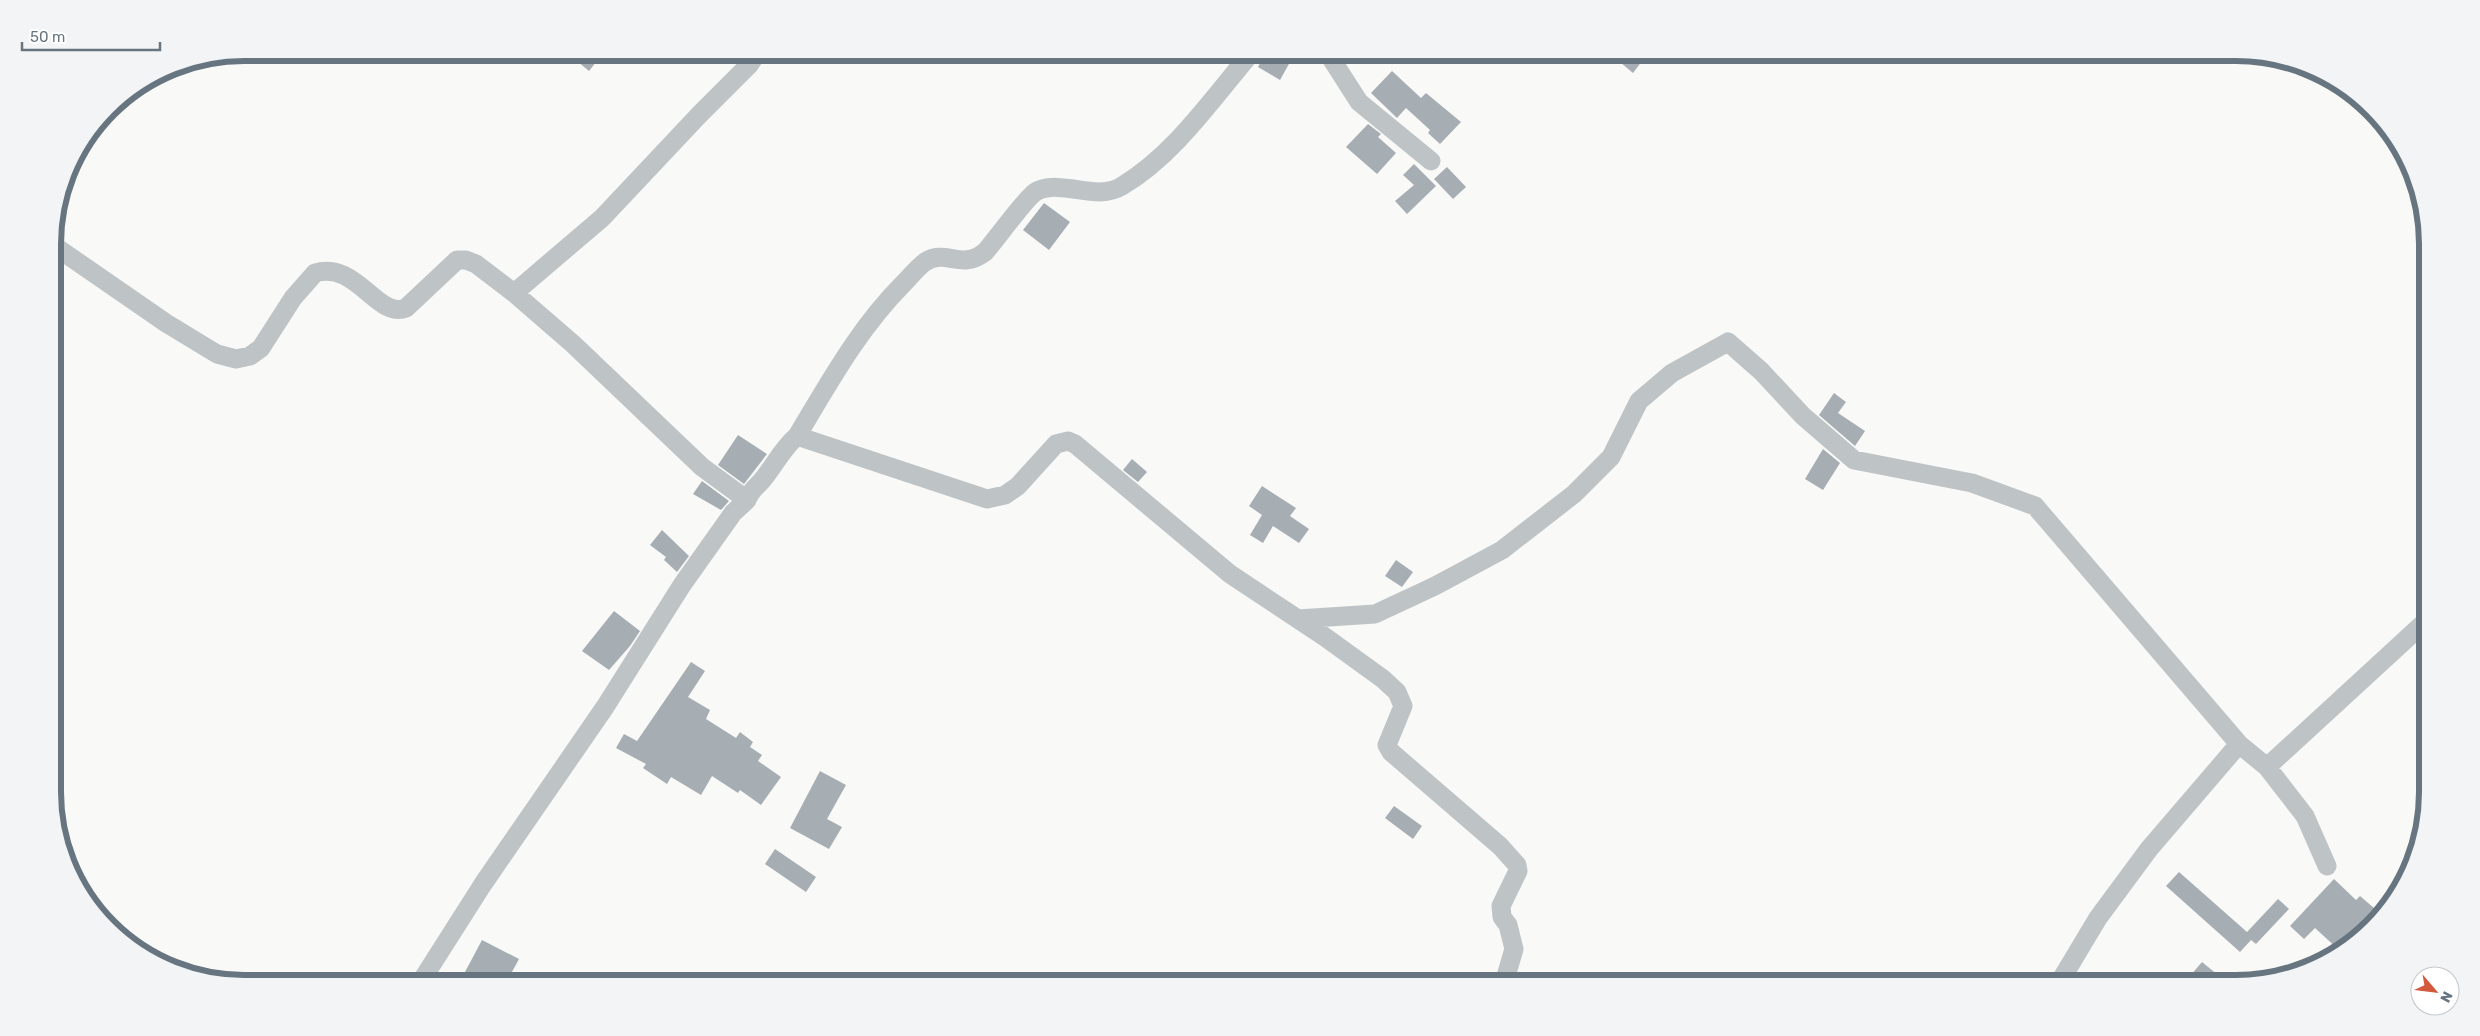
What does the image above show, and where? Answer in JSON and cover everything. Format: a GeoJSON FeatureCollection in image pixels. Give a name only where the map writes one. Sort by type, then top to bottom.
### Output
{"type":"FeatureCollection","features":[{"type":"Feature","properties":{"kind":"street"},"geometry":{"type":"LineString","coordinates":[[514,293],[602,218],[752,61]]}},
{"type":"Feature","properties":{"kind":"street"},"geometry":{"type":"LineString","coordinates":[[426,975],[483,884],[604,707],[682,585],[733,513],[747,500],[750,491],[763,479],[787,444],[796,436],[842,360],[886,301],[924,263],[935,257],[967,261],[976,260],[985,252],[1035,192],[1053,187],[1101,192],[1121,187],[1166,153],[1244,61]]}},
{"type":"Feature","properties":{"kind":"street"},"geometry":{"type":"LineString","coordinates":[[1333,61],[1359,102],[1430,161]]}},
{"type":"Feature","properties":{"kind":"street"},"geometry":{"type":"LineString","coordinates":[[61,250],[166,324],[217,354],[236,359],[250,356],[261,348],[293,298],[315,273],[322,270],[332,270],[346,275],[386,306],[400,310],[406,308],[457,260],[466,260],[476,264],[514,293],[573,344],[702,466],[747,500]]}},
{"type":"Feature","properties":{"kind":"street"},"geometry":{"type":"LineString","coordinates":[[1298,619],[1375,614],[1435,586],[1502,550],[1574,494],[1612,457],[1639,401],[1672,373],[1728,342],[1761,371],[1803,416],[1854,460],[1972,483],[2034,506],[2239,744],[2267,767],[2305,816],[2327,866]]}},
{"type":"Feature","properties":{"kind":"street"},"geometry":{"type":"LineString","coordinates":[[796,436],[987,499],[1005,495],[1018,486],[1056,444],[1068,441],[1076,444],[1230,574],[1383,679],[1397,692],[1403,706],[1387,745],[1391,752],[1500,846],[1518,865],[1518,871],[1501,906],[1502,917],[1508,925],[1514,949],[1506,975]]}},
{"type":"Feature","properties":{"kind":"street"},"geometry":{"type":"LineString","coordinates":[[2267,767],[2419,627]]}},
{"type":"Feature","properties":{"kind":"street"},"geometry":{"type":"LineString","coordinates":[[2064,975],[2098,918],[2149,849],[2239,744]]}},
{"type":"Feature","properties":{"kind":"building"},"geometry":{"type":"Polygon","coordinates":[[[577,61],[597,61],[589,71],[577,61]]]}},
{"type":"Feature","properties":{"kind":"building"},"geometry":{"type":"Polygon","coordinates":[[[1261,61],[1290,62],[1280,80],[1258,67],[1261,61]]]}},
{"type":"Feature","properties":{"kind":"building"},"geometry":{"type":"Polygon","coordinates":[[[1619,61],[1642,61],[1633,73],[1619,61]]]}},
{"type":"Feature","properties":{"kind":"building"},"geometry":{"type":"Polygon","coordinates":[[[1392,71],[1421,98],[1426,93],[1461,122],[1440,144],[1428,133],[1430,130],[1406,108],[1397,118],[1371,93],[1392,71]]]}},
{"type":"Feature","properties":{"kind":"building"},"geometry":{"type":"Polygon","coordinates":[[[1368,124],[1381,134],[1378,137],[1396,153],[1377,174],[1346,147],[1368,124]]]}},
{"type":"Feature","properties":{"kind":"building"},"geometry":{"type":"Polygon","coordinates":[[[1414,164],[1436,186],[1407,214],[1395,201],[1414,185],[1403,175],[1414,164]]]}},
{"type":"Feature","properties":{"kind":"building"},"geometry":{"type":"Polygon","coordinates":[[[1447,167],[1466,187],[1453,199],[1434,179],[1447,167]]]}},
{"type":"Feature","properties":{"kind":"building"},"geometry":{"type":"Polygon","coordinates":[[[1044,203],[1070,222],[1049,250],[1023,230],[1044,203]]]}},
{"type":"Feature","properties":{"kind":"building"},"geometry":{"type":"Polygon","coordinates":[[[1834,393],[1846,402],[1838,413],[1865,431],[1855,446],[1819,415],[1834,393]]]}},
{"type":"Feature","properties":{"kind":"building"},"geometry":{"type":"Polygon","coordinates":[[[738,435],[767,454],[744,484],[718,465],[738,435]]]}},
{"type":"Feature","properties":{"kind":"building"},"geometry":{"type":"Polygon","coordinates":[[[1823,449],[1840,463],[1823,490],[1805,479],[1823,449]]]}},
{"type":"Feature","properties":{"kind":"building"},"geometry":{"type":"Polygon","coordinates":[[[1132,459],[1147,472],[1138,482],[1123,470],[1132,459]]]}},
{"type":"Feature","properties":{"kind":"building"},"geometry":{"type":"Polygon","coordinates":[[[702,481],[729,501],[721,510],[693,494],[702,481]]]}},
{"type":"Feature","properties":{"kind":"building"},"geometry":{"type":"Polygon","coordinates":[[[1262,486],[1296,508],[1290,516],[1309,529],[1299,543],[1273,526],[1263,543],[1250,535],[1262,515],[1249,506],[1262,486]]]}},
{"type":"Feature","properties":{"kind":"building"},"geometry":{"type":"Polygon","coordinates":[[[662,530],[689,556],[677,572],[664,560],[666,557],[650,545],[662,530]]]}},
{"type":"Feature","properties":{"kind":"building"},"geometry":{"type":"Polygon","coordinates":[[[1396,560],[1413,572],[1402,587],[1385,576],[1396,560]]]}},
{"type":"Feature","properties":{"kind":"building"},"geometry":{"type":"Polygon","coordinates":[[[614,611],[640,631],[630,646],[609,670],[582,651],[614,611]]]}},
{"type":"Feature","properties":{"kind":"building"},"geometry":{"type":"Polygon","coordinates":[[[691,662],[705,671],[688,697],[710,710],[706,719],[736,738],[740,732],[753,742],[750,747],[762,755],[758,761],[781,777],[761,805],[740,790],[738,793],[712,776],[701,795],[671,777],[667,784],[643,768],[646,764],[616,748],[624,734],[637,741],[691,662]]]}},
{"type":"Feature","properties":{"kind":"building"},"geometry":{"type":"Polygon","coordinates":[[[820,771],[846,785],[827,819],[842,827],[829,849],[790,828],[820,771]]]}},
{"type":"Feature","properties":{"kind":"building"},"geometry":{"type":"Polygon","coordinates":[[[1394,806],[1422,826],[1413,839],[1385,818],[1394,806]]]}},
{"type":"Feature","properties":{"kind":"building"},"geometry":{"type":"Polygon","coordinates":[[[775,849],[816,877],[806,892],[765,864],[775,849]]]}},
{"type":"Feature","properties":{"kind":"building"},"geometry":{"type":"Polygon","coordinates":[[[2179,872],[2247,932],[2278,899],[2289,909],[2256,944],[2251,940],[2240,952],[2166,886],[2179,872]]]}},
{"type":"Feature","properties":{"kind":"building"},"geometry":{"type":"Polygon","coordinates":[[[2334,879],[2356,900],[2360,896],[2374,908],[2351,934],[2334,946],[2315,928],[2304,939],[2290,926],[2334,879]]]}},
{"type":"Feature","properties":{"kind":"building"},"geometry":{"type":"Polygon","coordinates":[[[482,940],[519,959],[510,975],[471,975],[465,972],[482,940]]]}},
{"type":"Feature","properties":{"kind":"building"},"geometry":{"type":"Polygon","coordinates":[[[2202,962],[2218,975],[2191,975],[2202,962]]]}}]}
